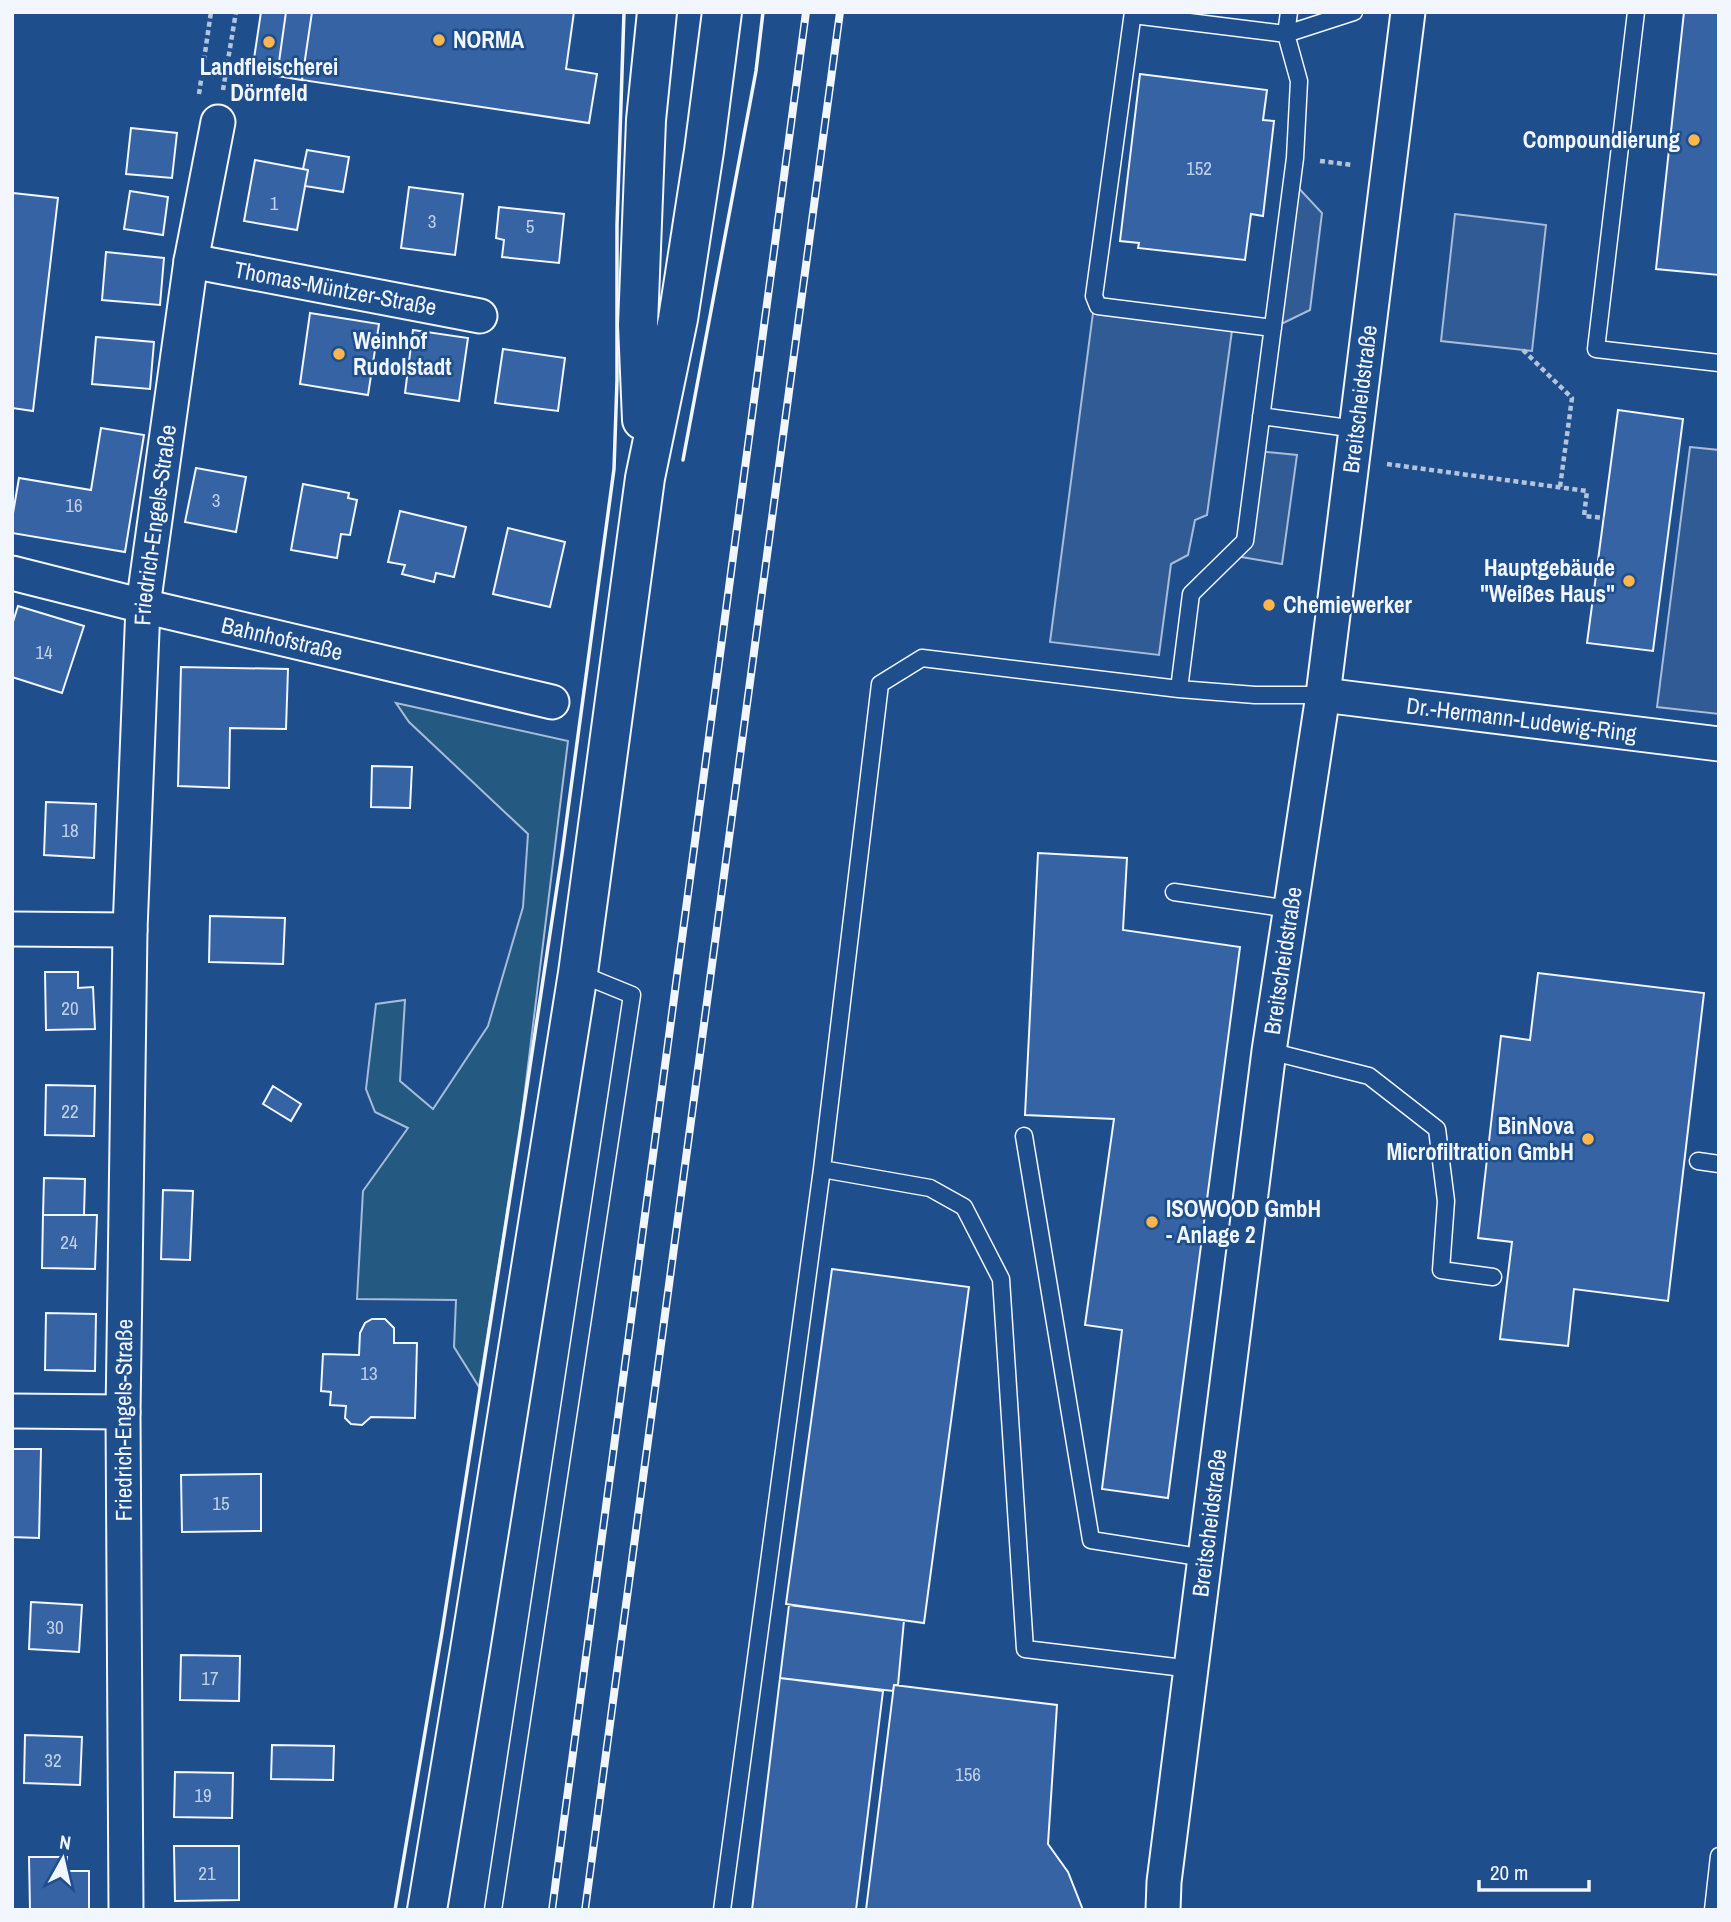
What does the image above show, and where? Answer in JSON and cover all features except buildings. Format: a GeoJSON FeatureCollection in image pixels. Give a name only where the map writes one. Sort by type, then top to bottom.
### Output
{"type":"FeatureCollection","features":[{"type":"Feature","properties":{"kind":"main road"},"geometry":{"type":"LineString","coordinates":[[645,478],[638,325],[646,120],[657,12]]}},
{"type":"Feature","properties":{"kind":"main road"},"geometry":{"type":"LineString","coordinates":[[427,1910],[578,973],[645,478],[678,319],[722,12]]}},
{"type":"Feature","properties":{"kind":"street","name":"Breitscheidstraße"},"geometry":{"type":"LineString","coordinates":[[1163,1910],[1166,1868],[1269,1051],[1322,695],[1408,12]]}},
{"type":"Feature","properties":{"kind":"street","name":"Friedrich-Engels-Straße"},"geometry":{"type":"LineString","coordinates":[[126,1910],[123,1412],[130,930],[143,606],[191,261],[218,122]]}},
{"type":"Feature","properties":{"kind":"street","name":"Thomas-Müntzer-Straße"},"geometry":{"type":"LineString","coordinates":[[191,261],[480,316]]}},
{"type":"Feature","properties":{"kind":"street","name":"Bahnhofstraße"},"geometry":{"type":"LineString","coordinates":[[12,573],[552,702]]}},
{"type":"Feature","properties":{"kind":"street","name":"Dr.-Hermann-Ludewig-Ring"},"geometry":{"type":"LineString","coordinates":[[1322,695],[1719,744]]}},
{"type":"Feature","properties":{"kind":"street"},"geometry":{"type":"LineString","coordinates":[[12,929],[130,930]]}},
{"type":"Feature","properties":{"kind":"street"},"geometry":{"type":"LineString","coordinates":[[12,1411],[123,1412]]}},
{"type":"Feature","properties":{"kind":"lane"},"geometry":{"type":"LineString","coordinates":[[1179,689],[1191,594],[1245,541],[1295,158],[1300,81],[1286,34],[1289,12]]}},
{"type":"Feature","properties":{"kind":"lane"},"geometry":{"type":"LineString","coordinates":[[1273,328],[1098,306],[1094,296],[1133,13],[1286,34],[1354,12]]}},
{"type":"Feature","properties":{"kind":"lane"},"geometry":{"type":"LineString","coordinates":[[1636,12],[1596,349],[1719,363]]}},
{"type":"Feature","properties":{"kind":"lane"},"geometry":{"type":"LineString","coordinates":[[1261,415],[1354,444]]}},
{"type":"Feature","properties":{"kind":"lane"},"geometry":{"type":"LineString","coordinates":[[722,1910],[822,1169],[880,684],[922,658],[1179,689],[1255,695],[1322,695]]}},
{"type":"Feature","properties":{"kind":"lane"},"geometry":{"type":"LineString","coordinates":[[1174,892],[1290,909]]}},
{"type":"Feature","properties":{"kind":"lane"},"geometry":{"type":"LineString","coordinates":[[493,1910],[632,995],[578,973]]}},
{"type":"Feature","properties":{"kind":"lane"},"geometry":{"type":"LineString","coordinates":[[1269,1051],[1369,1076],[1437,1129],[1446,1201],[1441,1269],[1493,1277]]}},
{"type":"Feature","properties":{"kind":"lane"},"geometry":{"type":"LineString","coordinates":[[1024,1136],[1091,1540],[1205,1558]]}},
{"type":"Feature","properties":{"kind":"lane"},"geometry":{"type":"LineString","coordinates":[[1698,1161],[1719,1164]]}},
{"type":"Feature","properties":{"kind":"lane"},"geometry":{"type":"LineString","coordinates":[[822,1169],[930,1188],[964,1207],[1000,1279],[1025,1649],[1192,1669]]}},
{"type":"Feature","properties":{"kind":"lane"},"geometry":{"type":"LineString","coordinates":[[1713,1910],[1719,1856]]}},
{"type":"Feature","properties":{"kind":"path"},"geometry":{"type":"LineString","coordinates":[[211,12],[198,99],[218,122]]}},
{"type":"Feature","properties":{"kind":"path"},"geometry":{"type":"LineString","coordinates":[[218,122],[236,12]]}},
{"type":"Feature","properties":{"kind":"path"},"geometry":{"type":"LineString","coordinates":[[1295,158],[1388,170]]}},
{"type":"Feature","properties":{"kind":"path"},"geometry":{"type":"LineString","coordinates":[[1523,350],[1572,398],[1560,487]]}},
{"type":"Feature","properties":{"kind":"path"},"geometry":{"type":"LineString","coordinates":[[1354,444],[1587,491],[1584,516],[1604,518]]}},
{"type":"Feature","properties":{"kind":"shaded area"},"geometry":{"type":"Polygon","coordinates":[[[1292,181],[1322,213],[1310,310],[1273,328],[1292,181]]]}},
{"type":"Feature","properties":{"kind":"shaded area"},"geometry":{"type":"Polygon","coordinates":[[[1455,214],[1546,225],[1532,351],[1441,341],[1455,214]]]}},
{"type":"Feature","properties":{"kind":"shaded area"},"geometry":{"type":"Polygon","coordinates":[[[1094,305],[1233,323],[1207,515],[1195,520],[1188,555],[1171,564],[1159,655],[1050,642],[1094,305]]]}},
{"type":"Feature","properties":{"kind":"shaded area"},"geometry":{"type":"Polygon","coordinates":[[[1690,447],[1719,450],[1719,714],[1657,707],[1690,447]]]}},
{"type":"Feature","properties":{"kind":"shaded area"},"geometry":{"type":"Polygon","coordinates":[[[1257,451],[1297,455],[1282,564],[1230,555],[1245,541],[1257,451]]]}},
{"type":"Feature","properties":{"kind":"shaded area"},"geometry":{"type":"Polygon","coordinates":[[[396,703],[568,741],[519,1139],[479,1387],[454,1347],[456,1300],[357,1299],[363,1191],[408,1128],[375,1112],[366,1089],[376,1004],[405,1000],[400,1081],[433,1109],[488,1026],[523,907],[528,834],[409,722],[396,703]]]}},
{"type":"Feature","properties":{"kind":"railway"},"geometry":{"type":"LineString","coordinates":[[552,1910],[806,12]]}},
{"type":"Feature","properties":{"kind":"railway"},"geometry":{"type":"LineString","coordinates":[[585,1910],[840,12]]}},
{"type":"Feature","properties":{"kind":"wall"},"geometry":{"type":"LineString","coordinates":[[395,1910],[442,1632],[519,1139],[562,854],[614,469],[617,225],[624,12]]}},
{"type":"Feature","properties":{"kind":"wall"},"geometry":{"type":"LineString","coordinates":[[683,460],[756,71],[763,12]]}},
{"type":"Feature","properties":{"kind":"place","name":"NORMA"},"geometry":{"type":"Point","coordinates":[439,40]}},
{"type":"Feature","properties":{"kind":"place","name":"Landfleischerei Dörnfeld"},"geometry":{"type":"Point","coordinates":[269,42]}},
{"type":"Feature","properties":{"kind":"place","name":"Compoundierung"},"geometry":{"type":"Point","coordinates":[1694,140]}},
{"type":"Feature","properties":{"kind":"place","name":"Weinhof Rudolstadt"},"geometry":{"type":"Point","coordinates":[339,354]}},
{"type":"Feature","properties":{"kind":"place","name":"Hauptgebäude \"Weißes Haus\""},"geometry":{"type":"Point","coordinates":[1629,581]}},
{"type":"Feature","properties":{"kind":"place","name":"Chemiewerker"},"geometry":{"type":"Point","coordinates":[1269,605]}},
{"type":"Feature","properties":{"kind":"place","name":"BinNova Microfiltration GmbH"},"geometry":{"type":"Point","coordinates":[1588,1139]}},
{"type":"Feature","properties":{"kind":"place","name":"ISOWOOD GmbH - Anlage 2"},"geometry":{"type":"Point","coordinates":[1152,1222]}}]}
